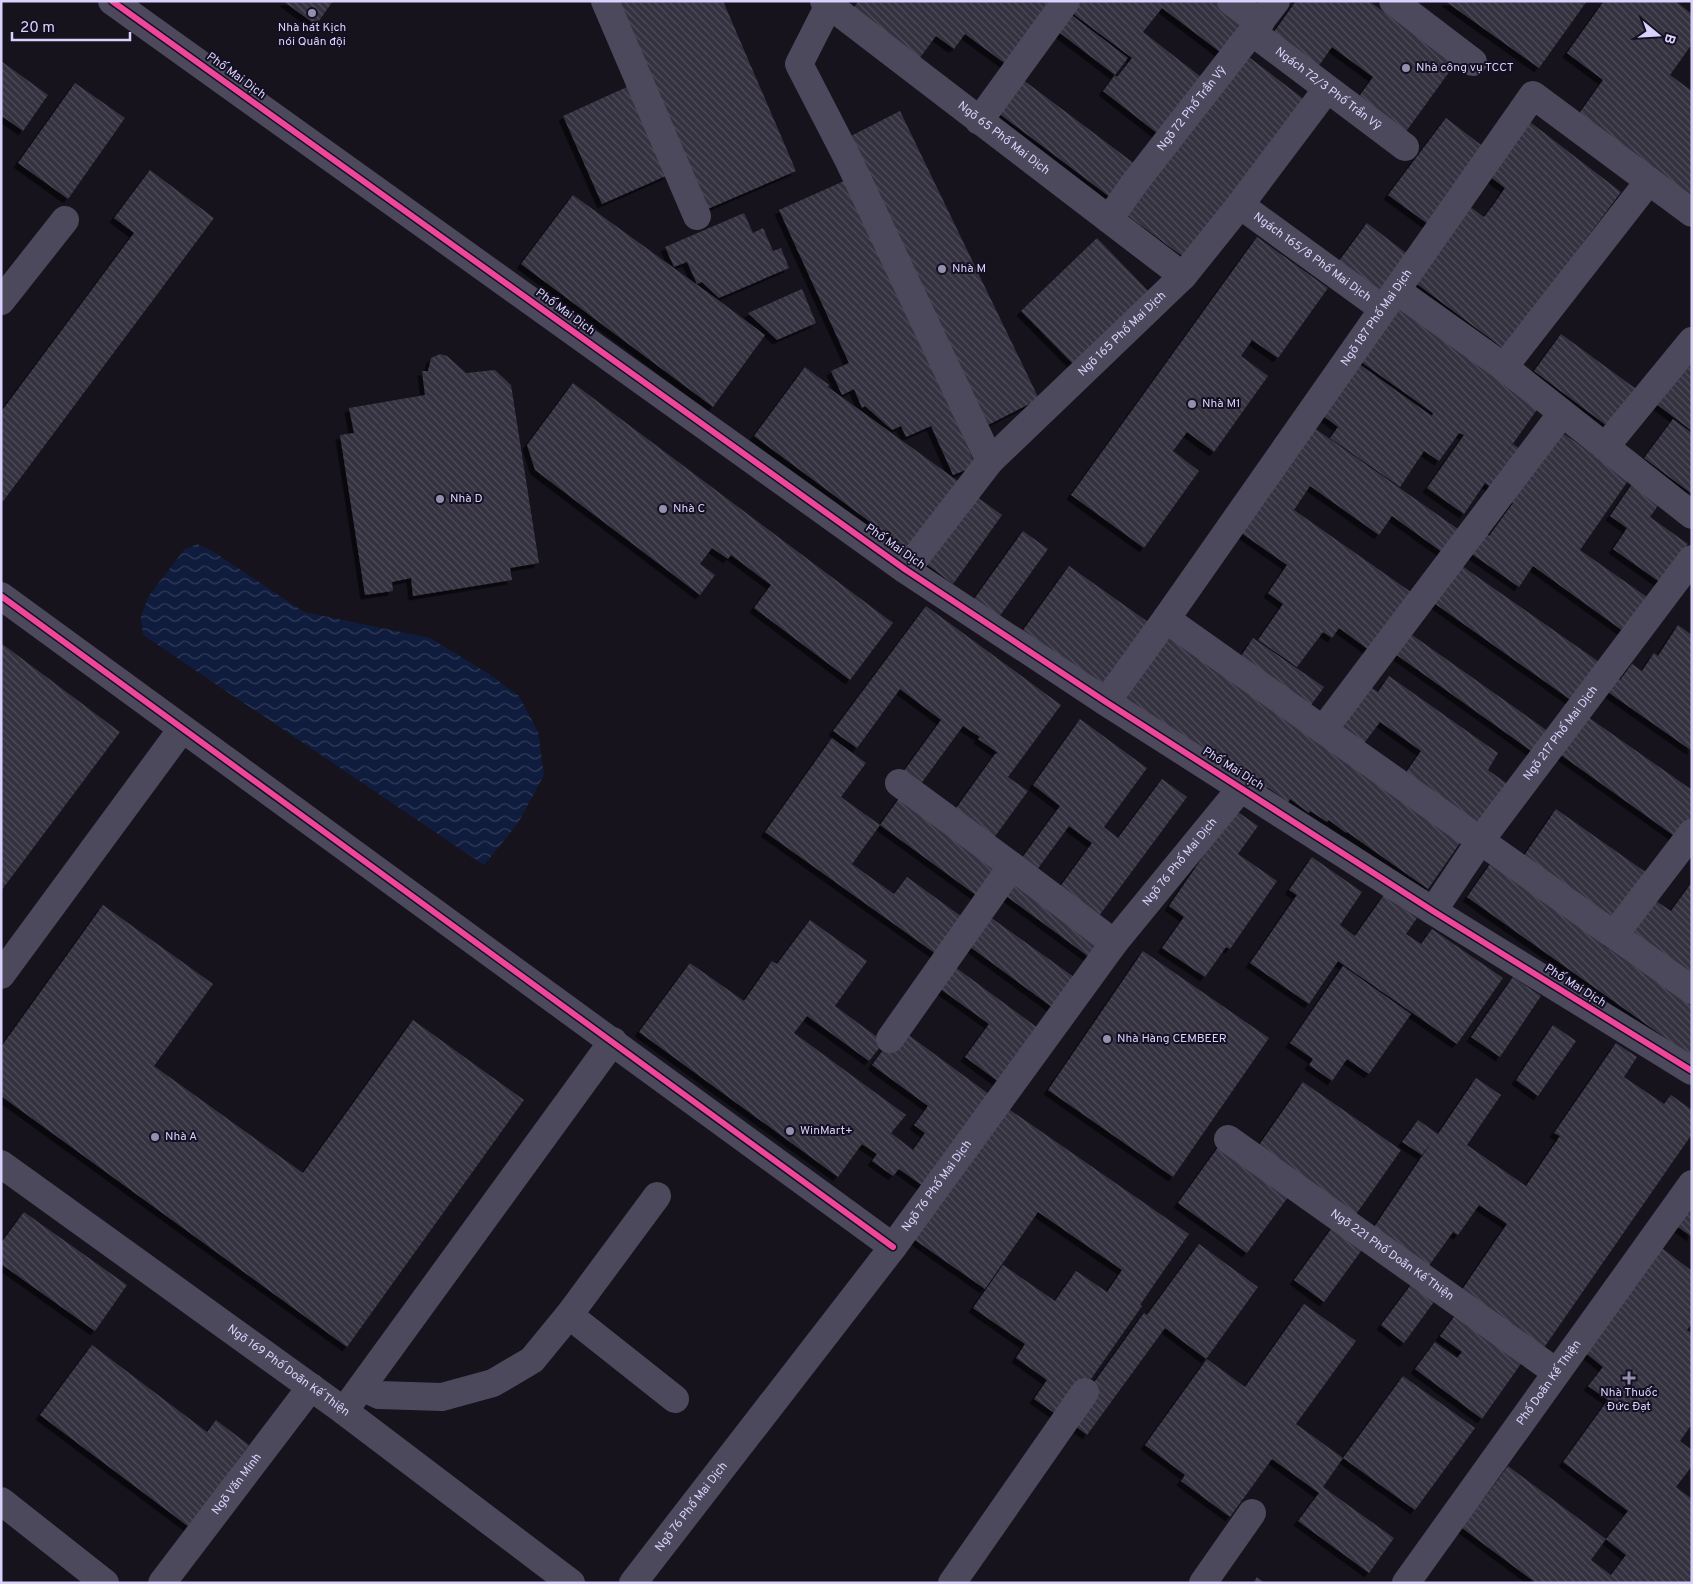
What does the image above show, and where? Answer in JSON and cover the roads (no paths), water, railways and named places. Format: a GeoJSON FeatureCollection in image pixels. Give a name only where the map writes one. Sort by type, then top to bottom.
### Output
{"type":"FeatureCollection","features":[{"type":"Feature","properties":{"kind":"street","name":"Phố Mai Dịch"},"geometry":{"type":"LineString","coordinates":[[112,1],[906,570],[1106,702],[1433,911],[1692,1071]]}},
{"type":"Feature","properties":{"kind":"street"},"geometry":{"type":"LineString","coordinates":[[606,1],[697,216]]}},
{"type":"Feature","properties":{"kind":"street"},"geometry":{"type":"LineString","coordinates":[[979,122],[1066,1]]}},
{"type":"Feature","properties":{"kind":"street","name":"Ngách 72/3 Phố Trần Vỹ"},"geometry":{"type":"LineString","coordinates":[[1231,1],[1256,27],[1327,89],[1405,147]]}},
{"type":"Feature","properties":{"kind":"street","name":"Ngõ 72 Phố Trần Vỹ"},"geometry":{"type":"LineString","coordinates":[[1109,219],[1276,1]]}},
{"type":"Feature","properties":{"kind":"street"},"geometry":{"type":"LineString","coordinates":[[1393,1],[1473,62]]}},
{"type":"Feature","properties":{"kind":"street"},"geometry":{"type":"LineString","coordinates":[[828,2],[799,64],[848,159],[990,461]]}},
{"type":"Feature","properties":{"kind":"street","name":"Ngõ 65 Phố Mai Dịch"},"geometry":{"type":"LineString","coordinates":[[828,2],[979,122],[1183,276]]}},
{"type":"Feature","properties":{"kind":"street","name":"Ngõ 165 Phố Mai Dịch"},"geometry":{"type":"LineString","coordinates":[[906,570],[990,461],[1183,276],[1240,205],[1327,89]]}},
{"type":"Feature","properties":{"kind":"street","name":"Ngõ 187 Phố Mai Dịch"},"geometry":{"type":"LineString","coordinates":[[1106,702],[1533,95],[1692,213]]}},
{"type":"Feature","properties":{"kind":"street"},"geometry":{"type":"LineString","coordinates":[[1504,367],[1649,181]]}},
{"type":"Feature","properties":{"kind":"street","name":"Ngách 165/8 Phố Mai Dịch"},"geometry":{"type":"LineString","coordinates":[[1240,205],[1389,300],[1504,367],[1692,515]]}},
{"type":"Feature","properties":{"kind":"street"},"geometry":{"type":"LineString","coordinates":[[1,301],[65,220]]}},
{"type":"Feature","properties":{"kind":"street"},"geometry":{"type":"LineString","coordinates":[[1605,447],[1692,341]]}},
{"type":"Feature","properties":{"kind":"street"},"geometry":{"type":"LineString","coordinates":[[1323,730],[1562,413]]}},
{"type":"Feature","properties":{"kind":"street","name":"Ngõ 217 Phố Mai Dịch"},"geometry":{"type":"LineString","coordinates":[[1433,911],[1480,841],[1692,559]]}},
{"type":"Feature","properties":{"kind":"street"},"geometry":{"type":"LineString","coordinates":[[1,596],[613,1041],[893,1248]]}},
{"type":"Feature","properties":{"kind":"street"},"geometry":{"type":"LineString","coordinates":[[1166,619],[1692,990]]}},
{"type":"Feature","properties":{"kind":"street"},"geometry":{"type":"LineString","coordinates":[[1,975],[182,729]]}},
{"type":"Feature","properties":{"kind":"street"},"geometry":{"type":"LineString","coordinates":[[900,783],[1114,943]]}},
{"type":"Feature","properties":{"kind":"street","name":"Ngõ 76 Phố Mai Dịch"},"geometry":{"type":"LineString","coordinates":[[633,1583],[893,1248],[1114,943],[1241,788]]}},
{"type":"Feature","properties":{"kind":"street"},"geometry":{"type":"LineString","coordinates":[[1614,935],[1692,833]]}},
{"type":"Feature","properties":{"kind":"street"},"geometry":{"type":"LineString","coordinates":[[890,1039],[1012,866]]}},
{"type":"Feature","properties":{"kind":"street"},"geometry":{"type":"LineString","coordinates":[[344,1411],[613,1041]]}},
{"type":"Feature","properties":{"kind":"street","name":"Ngõ 221 Phố Doãn Kế Thiện"},"geometry":{"type":"LineString","coordinates":[[1228,1139],[1556,1372]]}},
{"type":"Feature","properties":{"kind":"street","name":"Ngõ 169 Phố Doãn Kế Thiện"},"geometry":{"type":"LineString","coordinates":[[1,1164],[344,1411],[572,1583]]}},
{"type":"Feature","properties":{"kind":"street","name":"Phố Doãn Kế Thiện"},"geometry":{"type":"LineString","coordinates":[[1406,1583],[1692,1184]]}},
{"type":"Feature","properties":{"kind":"street"},"geometry":{"type":"LineString","coordinates":[[362,1387],[379,1395],[442,1396],[493,1383],[532,1360],[570,1316],[657,1196]]}},
{"type":"Feature","properties":{"kind":"street"},"geometry":{"type":"LineString","coordinates":[[570,1316],[675,1399]]}},
{"type":"Feature","properties":{"kind":"street","name":"Ngõ Văn Minh"},"geometry":{"type":"LineString","coordinates":[[162,1583],[311,1387]]}},
{"type":"Feature","properties":{"kind":"street"},"geometry":{"type":"LineString","coordinates":[[952,1583],[1085,1392]]}},
{"type":"Feature","properties":{"kind":"street"},"geometry":{"type":"LineString","coordinates":[[1,1501],[105,1583]]}},
{"type":"Feature","properties":{"kind":"street"},"geometry":{"type":"LineString","coordinates":[[1203,1583],[1252,1513]]}},
{"type":"Feature","properties":{"kind":"water"},"geometry":{"type":"Polygon","coordinates":[[[197,544],[214,552],[304,612],[430,638],[489,674],[519,696],[538,732],[544,775],[518,823],[484,865],[143,635],[141,617],[148,597],[184,550],[197,544]]]}},
{"type":"Feature","properties":{"kind":"place","name":"Nhà hát Kịch nói Quân đội"},"geometry":{"type":"Point","coordinates":[312,13]}},
{"type":"Feature","properties":{"kind":"place","name":"Nhà công vụ TCCT"},"geometry":{"type":"Point","coordinates":[1406,68]}},
{"type":"Feature","properties":{"kind":"place","name":"Nhà M"},"geometry":{"type":"Point","coordinates":[942,269]}},
{"type":"Feature","properties":{"kind":"place","name":"Nhà M1"},"geometry":{"type":"Point","coordinates":[1192,404]}},
{"type":"Feature","properties":{"kind":"place","name":"Nhà D"},"geometry":{"type":"Point","coordinates":[440,499]}},
{"type":"Feature","properties":{"kind":"place","name":"Nhà C"},"geometry":{"type":"Point","coordinates":[663,509]}},
{"type":"Feature","properties":{"kind":"place","name":"Nhà Hàng CEMBEER"},"geometry":{"type":"Point","coordinates":[1107,1039]}},
{"type":"Feature","properties":{"kind":"place","name":"WinMart+"},"geometry":{"type":"Point","coordinates":[790,1131]}},
{"type":"Feature","properties":{"kind":"place","name":"Nhà A"},"geometry":{"type":"Point","coordinates":[155,1137]}},
{"type":"Feature","properties":{"kind":"place","name":"Nhà Thuốc Đức Đạt"},"geometry":{"type":"Point","coordinates":[1629,1378]}}]}
